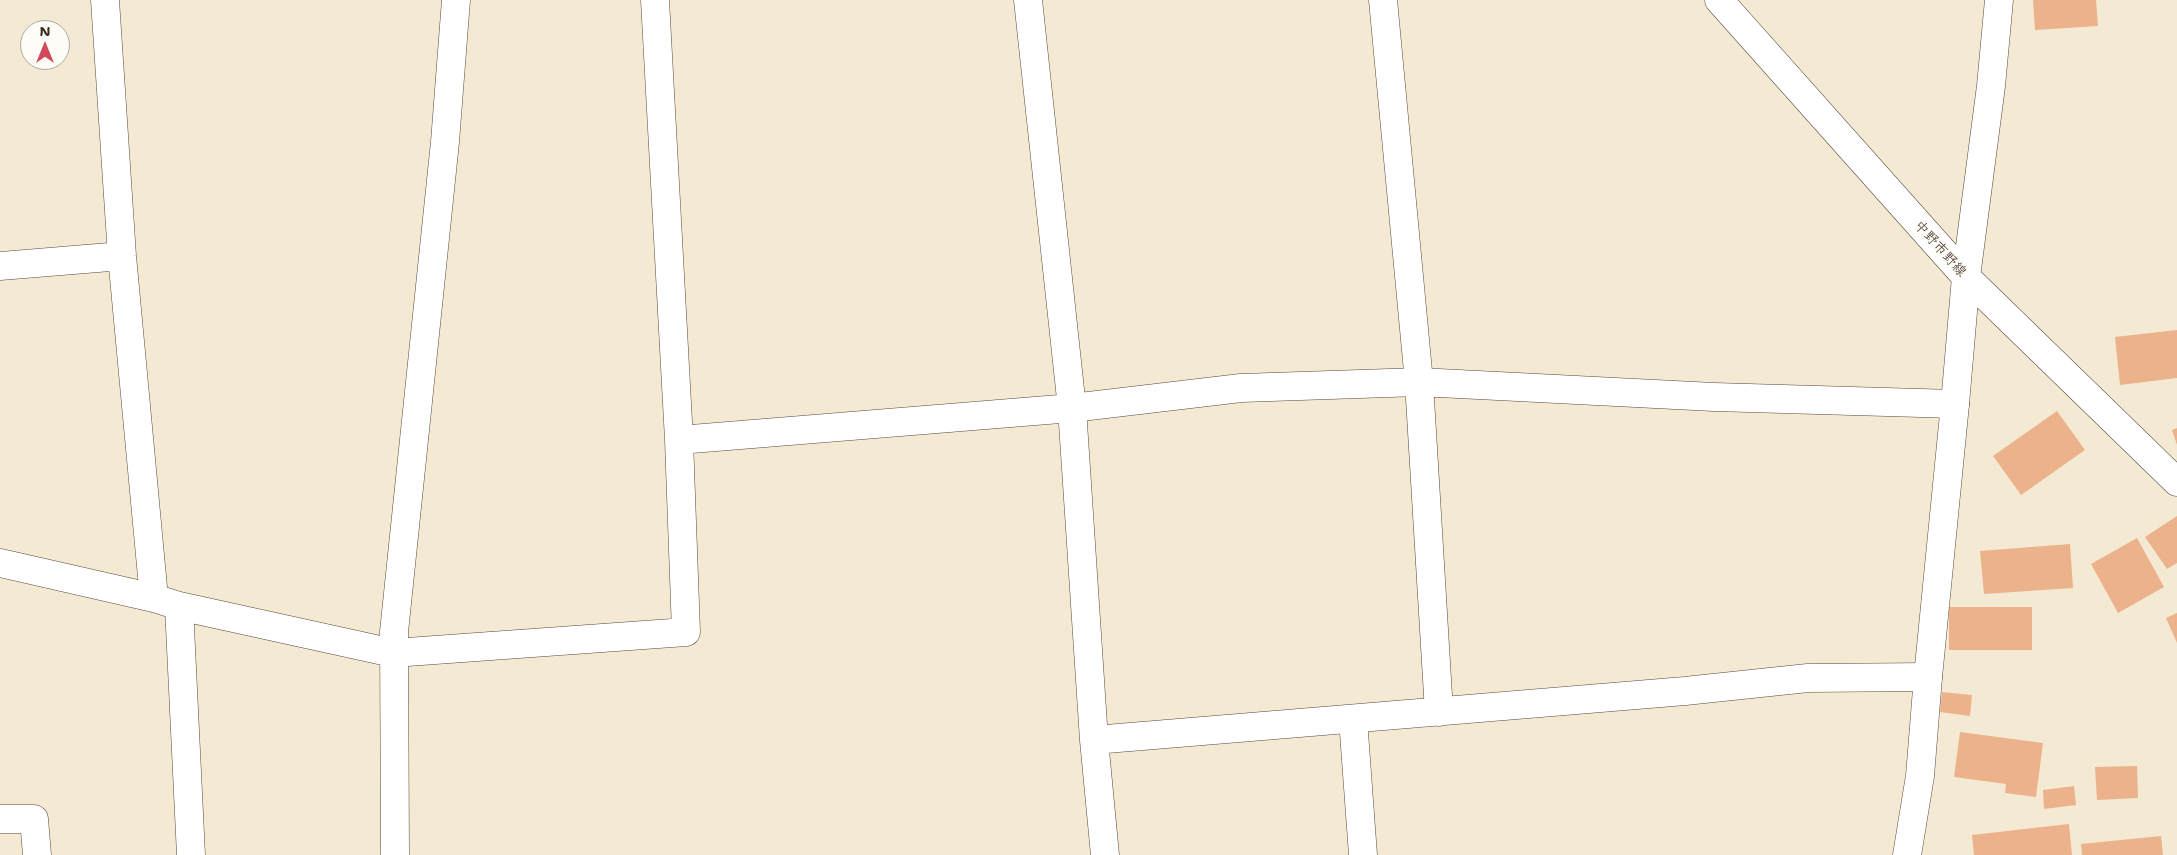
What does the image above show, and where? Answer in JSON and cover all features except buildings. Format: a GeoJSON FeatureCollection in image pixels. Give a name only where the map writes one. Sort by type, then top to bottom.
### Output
{"type":"FeatureCollection","features":[{"type":"Feature","properties":{"kind":"street"},"geometry":{"type":"LineString","coordinates":[[105,0],[122,256],[167,602],[191,855]]}},
{"type":"Feature","properties":{"kind":"street"},"geometry":{"type":"LineString","coordinates":[[395,855],[394,632],[445,142],[456,0]]}},
{"type":"Feature","properties":{"kind":"street"},"geometry":{"type":"LineString","coordinates":[[0,563],[393,652],[686,632],[679,440],[655,0]]}},
{"type":"Feature","properties":{"kind":"street"},"geometry":{"type":"LineString","coordinates":[[1028,0],[1072,408],[1094,740],[1105,855]]}},
{"type":"Feature","properties":{"kind":"street"},"geometry":{"type":"LineString","coordinates":[[1384,0],[1419,382],[1439,712]]}},
{"type":"Feature","properties":{"kind":"street","name":"中野市野線"},"geometry":{"type":"LineString","coordinates":[[1719,0],[1966,277],[2177,482]]}},
{"type":"Feature","properties":{"kind":"street"},"geometry":{"type":"LineString","coordinates":[[1907,855],[1920,776],[1966,277],[1991,86],[1999,0]]}},
{"type":"Feature","properties":{"kind":"street"},"geometry":{"type":"LineString","coordinates":[[0,266],[122,256]]}},
{"type":"Feature","properties":{"kind":"street"},"geometry":{"type":"LineString","coordinates":[[679,440],[1072,408],[1241,388],[1419,382],[1714,397],[1955,404]]}},
{"type":"Feature","properties":{"kind":"street"},"geometry":{"type":"LineString","coordinates":[[1094,740],[1439,712],[1808,678],[1928,677]]}},
{"type":"Feature","properties":{"kind":"street"},"geometry":{"type":"LineString","coordinates":[[1353,719],[1364,855]]}},
{"type":"Feature","properties":{"kind":"street"},"geometry":{"type":"LineString","coordinates":[[0,819],[34,819],[37,855]]}}]}
